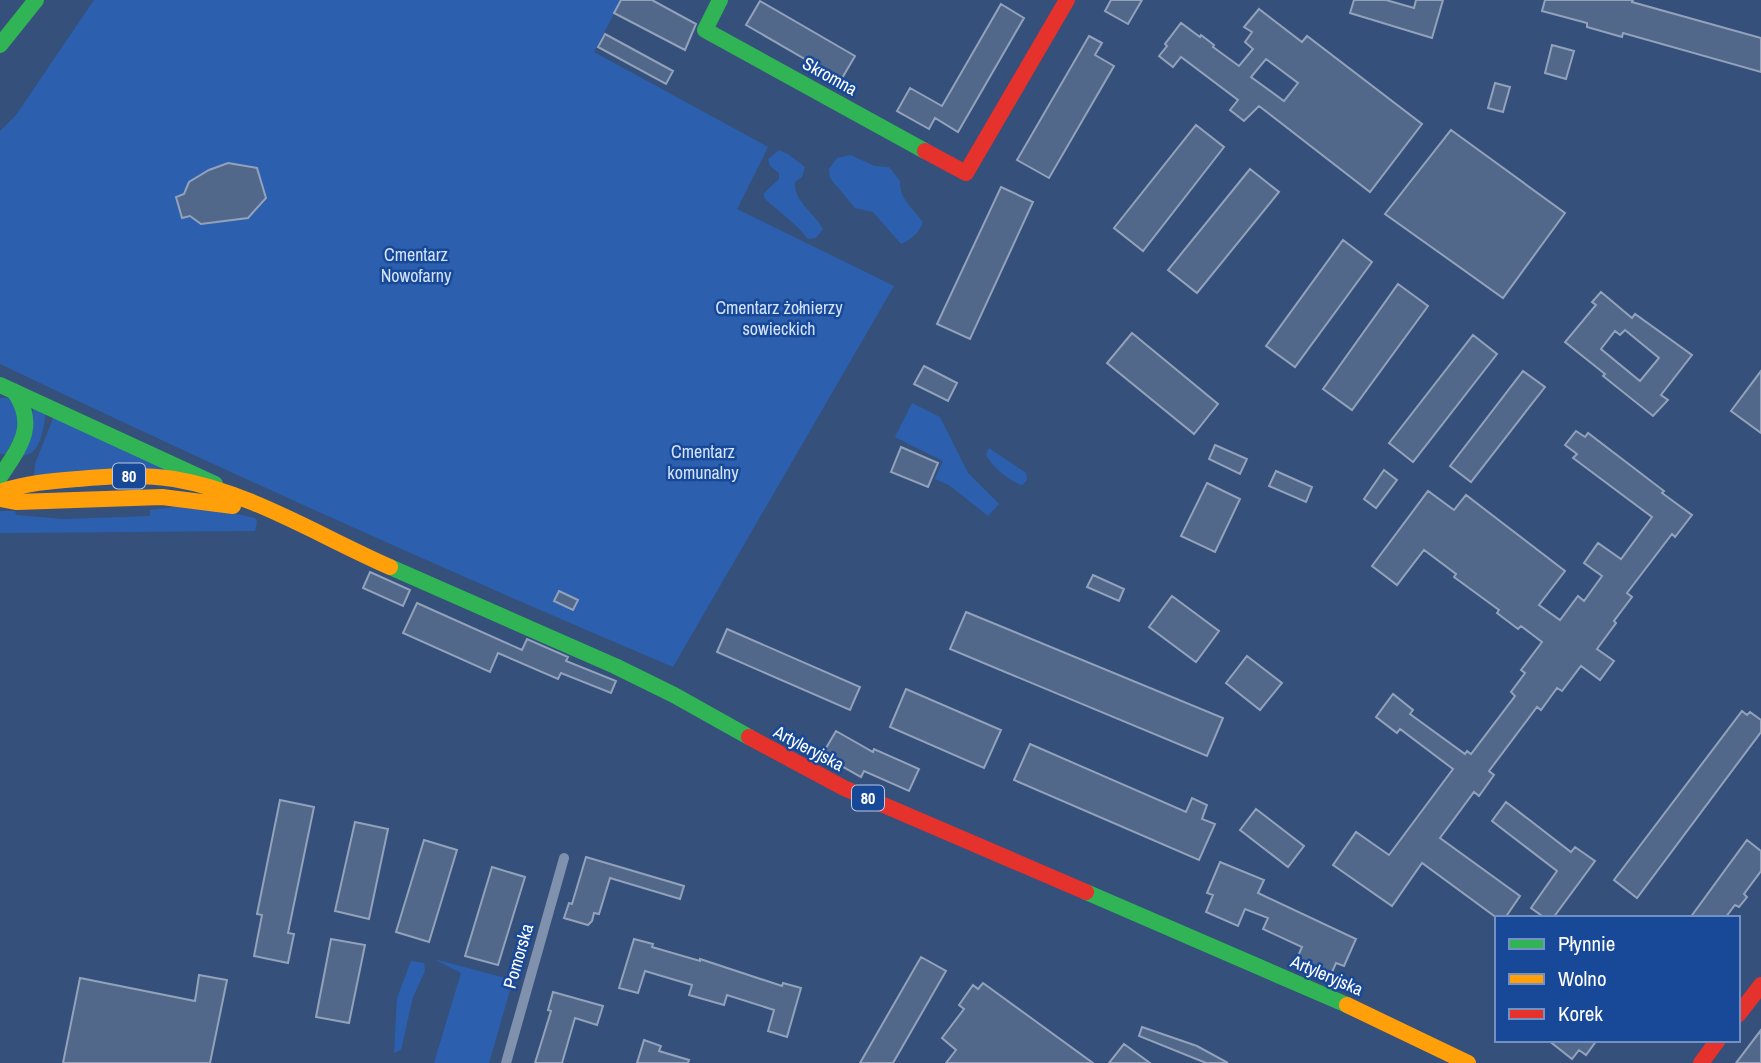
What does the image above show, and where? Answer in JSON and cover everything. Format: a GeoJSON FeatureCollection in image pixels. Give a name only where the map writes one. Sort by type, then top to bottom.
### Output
{"type":"FeatureCollection","features":[{"type":"Feature","properties":{"kind":"main road"},"geometry":{"type":"LineString","coordinates":[[0,45],[36,0]]}},
{"type":"Feature","properties":{"kind":"main road","name":"Skromna"},"geometry":{"type":"LineString","coordinates":[[720,0],[705,30],[966,173],[1067,0]]}},
{"type":"Feature","properties":{"kind":"main road"},"geometry":{"type":"LineString","coordinates":[[0,477],[28,424],[24,404],[7,388]]}},
{"type":"Feature","properties":{"kind":"main road"},"geometry":{"type":"LineString","coordinates":[[7,388],[256,503]]}},
{"type":"Feature","properties":{"kind":"main road","name":"80"},"geometry":{"type":"LineString","coordinates":[[0,492],[15,486],[39,483],[134,476],[191,483],[256,503]]}},
{"type":"Feature","properties":{"kind":"main road","name":"80"},"geometry":{"type":"LineString","coordinates":[[0,499],[17,502],[149,497],[186,499],[249,510],[300,526]]}},
{"type":"Feature","properties":{"kind":"main road","name":"Artyleryjska"},"geometry":{"type":"LineString","coordinates":[[256,503],[300,526],[617,667],[837,784],[1376,1017],[1468,1063]]}},
{"type":"Feature","properties":{"kind":"main road"},"geometry":{"type":"LineString","coordinates":[[1740,1012],[1761,985]]}},
{"type":"Feature","properties":{"kind":"main road"},"geometry":{"type":"LineString","coordinates":[[1701,1063],[1717,1042]]}},
{"type":"Feature","properties":{"kind":"street","name":"Pomorska"},"geometry":{"type":"LineString","coordinates":[[506,1063],[564,858]]}},
{"type":"Feature","properties":{"kind":"green space","name":"Cmentarz Nowofarny"},"geometry":{"type":"Polygon","coordinates":[[[94,0],[621,0],[594,52],[768,147],[737,209],[894,286],[673,667],[335,519],[0,364],[0,131],[16,115],[94,0]]]}},
{"type":"Feature","properties":{"kind":"green space"},"geometry":{"type":"Polygon","coordinates":[[[779,150],[805,167],[802,177],[795,182],[795,189],[823,229],[816,238],[808,239],[764,198],[764,193],[779,179],[779,173],[770,166],[768,159],[779,150]]]}},
{"type":"Feature","properties":{"kind":"green space"},"geometry":{"type":"Polygon","coordinates":[[[850,155],[875,166],[889,167],[900,181],[904,198],[923,222],[912,238],[901,244],[873,212],[855,208],[830,178],[829,169],[837,158],[850,155]]]}},
{"type":"Feature","properties":{"kind":"green space"},"geometry":{"type":"Polygon","coordinates":[[[0,398],[11,398],[19,420],[17,433],[5,454],[0,454],[0,398]]]}},
{"type":"Feature","properties":{"kind":"green space"},"geometry":{"type":"Polygon","coordinates":[[[912,403],[940,417],[968,473],[999,504],[988,516],[949,485],[935,479],[943,461],[895,437],[912,403]]]}},
{"type":"Feature","properties":{"kind":"green space"},"geometry":{"type":"Polygon","coordinates":[[[33,406],[46,412],[42,433],[33,451],[21,456],[33,432],[33,406]]]}},
{"type":"Feature","properties":{"kind":"green space"},"geometry":{"type":"Polygon","coordinates":[[[54,416],[171,472],[34,477],[35,464],[54,416]]]}},
{"type":"Feature","properties":{"kind":"green space"},"geometry":{"type":"Polygon","coordinates":[[[989,448],[1026,473],[1027,480],[1022,485],[1001,472],[986,454],[989,448]]]}},
{"type":"Feature","properties":{"kind":"green space"},"geometry":{"type":"Polygon","coordinates":[[[181,506],[255,518],[255,531],[0,533],[0,511],[64,519],[150,516],[150,510],[181,506]]]}},
{"type":"Feature","properties":{"kind":"green space"},"geometry":{"type":"Polygon","coordinates":[[[434,959],[513,980],[489,1063],[434,1063],[461,973],[434,959]]]}},
{"type":"Feature","properties":{"kind":"green space"},"geometry":{"type":"Polygon","coordinates":[[[411,961],[424,963],[425,971],[413,997],[401,1050],[394,1053],[397,998],[411,961]]]}},
{"type":"Feature","properties":{"kind":"building"},"geometry":{"type":"Polygon","coordinates":[[[621,0],[652,0],[696,24],[685,50],[614,13],[621,0]]]}},
{"type":"Feature","properties":{"kind":"building"},"geometry":{"type":"Polygon","coordinates":[[[1111,0],[1142,0],[1128,24],[1105,11],[1111,0]]]}},
{"type":"Feature","properties":{"kind":"building"},"geometry":{"type":"Polygon","coordinates":[[[1354,0],[1386,0],[1414,8],[1416,0],[1443,0],[1432,38],[1350,13],[1354,0]]]}},
{"type":"Feature","properties":{"kind":"building"},"geometry":{"type":"Polygon","coordinates":[[[1545,0],[1633,0],[1632,2],[1761,38],[1761,72],[1623,33],[1622,37],[1587,27],[1587,23],[1542,11],[1545,0]]]}},
{"type":"Feature","properties":{"kind":"building"},"geometry":{"type":"Polygon","coordinates":[[[760,1],[855,56],[841,80],[746,25],[760,1]]]}},
{"type":"Feature","properties":{"kind":"building"},"geometry":{"type":"Polygon","coordinates":[[[1001,4],[1024,18],[958,132],[935,118],[929,129],[897,111],[910,88],[942,106],[1001,4]]]}},
{"type":"Feature","properties":{"kind":"building"},"geometry":{"type":"Polygon","coordinates":[[[1259,9],[1302,42],[1307,36],[1422,124],[1370,192],[1259,106],[1244,121],[1230,110],[1238,100],[1181,57],[1173,67],[1159,56],[1181,23],[1200,37],[1201,35],[1239,66],[1253,49],[1245,42],[1252,32],[1244,27],[1259,9]],[[1266,59],[1251,77],[1284,101],[1298,83],[1266,59]]]}},
{"type":"Feature","properties":{"kind":"building"},"geometry":{"type":"Polygon","coordinates":[[[605,34],[673,71],[666,84],[598,47],[605,34]]]}},
{"type":"Feature","properties":{"kind":"building"},"geometry":{"type":"Polygon","coordinates":[[[1089,36],[1102,43],[1095,55],[1114,66],[1049,178],[1017,160],[1089,36]]]}},
{"type":"Feature","properties":{"kind":"building"},"geometry":{"type":"Polygon","coordinates":[[[1552,45],[1574,51],[1566,79],[1545,73],[1552,45]]]}},
{"type":"Feature","properties":{"kind":"building"},"geometry":{"type":"Polygon","coordinates":[[[1495,83],[1510,87],[1503,112],[1488,108],[1495,83]]]}},
{"type":"Feature","properties":{"kind":"building"},"geometry":{"type":"Polygon","coordinates":[[[1196,125],[1224,147],[1143,251],[1114,228],[1196,125]]]}},
{"type":"Feature","properties":{"kind":"building"},"geometry":{"type":"Polygon","coordinates":[[[1451,130],[1565,213],[1503,298],[1385,214],[1451,130]]]}},
{"type":"Feature","properties":{"kind":"building"},"geometry":{"type":"Polygon","coordinates":[[[228,163],[257,168],[266,198],[248,218],[201,224],[190,216],[182,218],[176,197],[184,194],[189,182],[228,163]]]}},
{"type":"Feature","properties":{"kind":"building"},"geometry":{"type":"Polygon","coordinates":[[[1250,169],[1279,192],[1197,293],[1168,270],[1250,169]]]}},
{"type":"Feature","properties":{"kind":"building"},"geometry":{"type":"Polygon","coordinates":[[[1001,187],[1033,202],[970,339],[937,324],[1001,187]]]}},
{"type":"Feature","properties":{"kind":"building"},"geometry":{"type":"Polygon","coordinates":[[[1343,240],[1372,262],[1295,367],[1266,346],[1343,240]]]}},
{"type":"Feature","properties":{"kind":"building"},"geometry":{"type":"Polygon","coordinates":[[[1398,284],[1428,306],[1352,410],[1323,389],[1398,284]]]}},
{"type":"Feature","properties":{"kind":"building"},"geometry":{"type":"Polygon","coordinates":[[[1601,292],[1632,318],[1635,314],[1692,355],[1661,395],[1668,400],[1653,416],[1565,342],[1596,305],[1592,302],[1601,292]],[[1625,330],[1620,335],[1615,331],[1601,349],[1640,381],[1659,358],[1625,330]]]}},
{"type":"Feature","properties":{"kind":"building"},"geometry":{"type":"Polygon","coordinates":[[[1132,333],[1218,404],[1194,434],[1107,363],[1132,333]]]}},
{"type":"Feature","properties":{"kind":"building"},"geometry":{"type":"Polygon","coordinates":[[[1473,335],[1497,354],[1413,462],[1389,443],[1473,335]]]}},
{"type":"Feature","properties":{"kind":"building"},"geometry":{"type":"Polygon","coordinates":[[[924,366],[957,383],[948,401],[914,384],[924,366]]]}},
{"type":"Feature","properties":{"kind":"building"},"geometry":{"type":"Polygon","coordinates":[[[1523,371],[1545,387],[1471,482],[1450,466],[1523,371]]]}},
{"type":"Feature","properties":{"kind":"building"},"geometry":{"type":"Polygon","coordinates":[[[1761,371],[1761,433],[1731,411],[1761,371]]]}},
{"type":"Feature","properties":{"kind":"building"},"geometry":{"type":"Polygon","coordinates":[[[1576,431],[1585,437],[1588,433],[1692,515],[1675,537],[1672,534],[1627,593],[1632,597],[1597,649],[1614,661],[1600,680],[1581,666],[1562,691],[1557,688],[1541,710],[1537,707],[1489,771],[1494,775],[1479,796],[1474,792],[1440,838],[1520,896],[1506,916],[1495,917],[1422,863],[1392,906],[1333,865],[1356,832],[1389,855],[1453,769],[1400,729],[1397,733],[1376,717],[1393,694],[1413,710],[1410,714],[1465,754],[1467,751],[1471,754],[1515,696],[1511,692],[1525,673],[1521,670],[1542,642],[1497,613],[1499,610],[1454,577],[1456,574],[1424,550],[1397,585],[1372,566],[1428,491],[1454,510],[1466,495],[1565,571],[1539,605],[1560,620],[1578,596],[1584,601],[1602,576],[1584,563],[1598,543],[1621,559],[1652,517],[1573,458],[1577,454],[1565,445],[1576,431]]]}},
{"type":"Feature","properties":{"kind":"building"},"geometry":{"type":"Polygon","coordinates":[[[1215,445],[1247,459],[1240,474],[1209,459],[1215,445]]]}},
{"type":"Feature","properties":{"kind":"building"},"geometry":{"type":"Polygon","coordinates":[[[901,447],[938,463],[928,487],[891,472],[901,447]]]}},
{"type":"Feature","properties":{"kind":"building"},"geometry":{"type":"Polygon","coordinates":[[[1384,470],[1397,480],[1376,508],[1364,499],[1384,470]]]}},
{"type":"Feature","properties":{"kind":"building"},"geometry":{"type":"Polygon","coordinates":[[[1276,471],[1312,487],[1306,502],[1269,486],[1276,471]]]}},
{"type":"Feature","properties":{"kind":"building"},"geometry":{"type":"Polygon","coordinates":[[[1207,483],[1240,499],[1215,552],[1181,536],[1207,483]]]}},
{"type":"Feature","properties":{"kind":"building"},"geometry":{"type":"Polygon","coordinates":[[[370,572],[410,590],[403,606],[363,588],[370,572]]]}},
{"type":"Feature","properties":{"kind":"building"},"geometry":{"type":"Polygon","coordinates":[[[1093,575],[1124,589],[1119,601],[1087,587],[1093,575]]]}},
{"type":"Feature","properties":{"kind":"building"},"geometry":{"type":"Polygon","coordinates":[[[559,591],[578,600],[573,610],[554,601],[559,591]]]}},
{"type":"Feature","properties":{"kind":"building"},"geometry":{"type":"Polygon","coordinates":[[[1172,596],[1219,631],[1196,662],[1149,627],[1172,596]]]}},
{"type":"Feature","properties":{"kind":"building"},"geometry":{"type":"Polygon","coordinates":[[[417,603],[522,650],[527,639],[568,657],[566,661],[616,681],[611,693],[561,673],[558,679],[498,653],[490,672],[403,633],[417,603]]]}},
{"type":"Feature","properties":{"kind":"building"},"geometry":{"type":"Polygon","coordinates":[[[966,612],[1223,718],[1207,756],[950,649],[966,612]]]}},
{"type":"Feature","properties":{"kind":"building"},"geometry":{"type":"Polygon","coordinates":[[[727,629],[860,687],[850,710],[717,652],[727,629]]]}},
{"type":"Feature","properties":{"kind":"building"},"geometry":{"type":"Polygon","coordinates":[[[1247,656],[1282,683],[1260,710],[1226,683],[1247,656]]]}},
{"type":"Feature","properties":{"kind":"building"},"geometry":{"type":"Polygon","coordinates":[[[906,689],[1001,730],[984,768],[890,727],[906,689]]]}},
{"type":"Feature","properties":{"kind":"building"},"geometry":{"type":"Polygon","coordinates":[[[1742,711],[1747,715],[1750,712],[1761,720],[1761,732],[1637,898],[1614,880],[1742,711]]]}},
{"type":"Feature","properties":{"kind":"building"},"geometry":{"type":"Polygon","coordinates":[[[836,731],[873,752],[874,749],[919,769],[909,791],[864,771],[861,777],[822,755],[836,731]]]}},
{"type":"Feature","properties":{"kind":"building"},"geometry":{"type":"Polygon","coordinates":[[[1030,744],[1186,812],[1192,798],[1207,805],[1202,819],[1215,824],[1199,860],[1014,780],[1030,744]]]}},
{"type":"Feature","properties":{"kind":"building"},"geometry":{"type":"Polygon","coordinates":[[[280,800],[314,807],[288,933],[294,934],[288,963],[254,956],[262,915],[257,914],[280,800]]]}},
{"type":"Feature","properties":{"kind":"building"},"geometry":{"type":"Polygon","coordinates":[[[1506,802],[1571,852],[1575,847],[1595,861],[1554,916],[1542,916],[1531,908],[1557,871],[1492,821],[1506,802]]]}},
{"type":"Feature","properties":{"kind":"building"},"geometry":{"type":"Polygon","coordinates":[[[1256,809],[1304,846],[1288,867],[1240,830],[1256,809]]]}},
{"type":"Feature","properties":{"kind":"building"},"geometry":{"type":"Polygon","coordinates":[[[355,822],[388,829],[369,919],[335,911],[355,822]]]}},
{"type":"Feature","properties":{"kind":"building"},"geometry":{"type":"Polygon","coordinates":[[[424,840],[457,850],[429,942],[396,932],[424,840]]]}},
{"type":"Feature","properties":{"kind":"building"},"geometry":{"type":"Polygon","coordinates":[[[1747,840],[1761,851],[1761,871],[1744,894],[1747,897],[1739,907],[1735,905],[1727,916],[1691,916],[1747,840]]]}},
{"type":"Feature","properties":{"kind":"building"},"geometry":{"type":"Polygon","coordinates":[[[586,857],[684,886],[680,899],[610,878],[599,914],[594,913],[588,925],[564,918],[569,903],[572,904],[586,857]]]}},
{"type":"Feature","properties":{"kind":"building"},"geometry":{"type":"Polygon","coordinates":[[[1220,862],[1264,880],[1258,893],[1356,939],[1344,966],[1336,963],[1329,979],[1294,965],[1302,947],[1263,929],[1268,918],[1245,909],[1238,926],[1206,912],[1213,895],[1207,893],[1220,862]]]}},
{"type":"Feature","properties":{"kind":"building"},"geometry":{"type":"Polygon","coordinates":[[[492,867],[525,877],[498,965],[465,956],[492,867]]]}},
{"type":"Feature","properties":{"kind":"building"},"geometry":{"type":"Polygon","coordinates":[[[331,939],[365,945],[349,1023],[316,1017],[331,939]]]}},
{"type":"Feature","properties":{"kind":"building"},"geometry":{"type":"Polygon","coordinates":[[[634,939],[653,944],[652,947],[700,959],[782,986],[783,983],[801,988],[787,1037],[768,1031],[774,1010],[727,995],[724,1005],[689,995],[692,985],[645,971],[638,993],[619,988],[634,939]]]}},
{"type":"Feature","properties":{"kind":"building"},"geometry":{"type":"Polygon","coordinates":[[[921,957],[946,971],[893,1063],[860,1063],[921,957]]]}},
{"type":"Feature","properties":{"kind":"building"},"geometry":{"type":"Polygon","coordinates":[[[199,975],[227,980],[210,1063],[63,1063],[80,978],[195,1001],[199,975]]]}},
{"type":"Feature","properties":{"kind":"building"},"geometry":{"type":"Polygon","coordinates":[[[983,983],[1093,1063],[946,1063],[956,1050],[942,1038],[964,1009],[959,1005],[973,985],[978,989],[983,983]]]}},
{"type":"Feature","properties":{"kind":"building"},"geometry":{"type":"Polygon","coordinates":[[[553,992],[603,1006],[597,1025],[575,1018],[562,1063],[535,1063],[551,1011],[548,1010],[553,992]]]}},
{"type":"Feature","properties":{"kind":"building"},"geometry":{"type":"Polygon","coordinates":[[[1142,1027],[1197,1046],[1228,1063],[1206,1063],[1139,1036],[1142,1027]]]}},
{"type":"Feature","properties":{"kind":"building"},"geometry":{"type":"Polygon","coordinates":[[[1761,1030],[1761,1063],[1736,1063],[1761,1030]]]}},
{"type":"Feature","properties":{"kind":"building"},"geometry":{"type":"Polygon","coordinates":[[[644,1040],[661,1046],[659,1051],[689,1060],[688,1063],[637,1063],[644,1040]]]}},
{"type":"Feature","properties":{"kind":"building"},"geometry":{"type":"Polygon","coordinates":[[[1551,1042],[1596,1042],[1586,1055],[1579,1050],[1572,1059],[1551,1042]]]}},
{"type":"Feature","properties":{"kind":"building"},"geometry":{"type":"Polygon","coordinates":[[[1124,1044],[1150,1063],[1109,1063],[1124,1044]]]}},
{"type":"Feature","properties":{"kind":"traffic: fast"},"geometry":{"type":"LineString","coordinates":[[0,45],[36,0]]}},
{"type":"Feature","properties":{"kind":"traffic: fast"},"geometry":{"type":"LineString","coordinates":[[720,0],[705,30],[925,151]]}},
{"type":"Feature","properties":{"kind":"traffic: fast"},"geometry":{"type":"LineString","coordinates":[[0,385],[215,484]]}},
{"type":"Feature","properties":{"kind":"traffic: fast"},"geometry":{"type":"LineString","coordinates":[[0,477],[20,445],[25,425],[25,415],[14,391]]}},
{"type":"Feature","properties":{"kind":"traffic: fast"},"geometry":{"type":"LineString","coordinates":[[390,567],[615,666],[749,737]]}},
{"type":"Feature","properties":{"kind":"traffic: fast"},"geometry":{"type":"LineString","coordinates":[[1086,892],[1347,1005]]}},
{"type":"Feature","properties":{"kind":"traffic: slow"},"geometry":{"type":"LineString","coordinates":[[0,492],[39,483],[102,477],[174,479],[202,485],[257,504],[390,567]]}},
{"type":"Feature","properties":{"kind":"traffic: slow"},"geometry":{"type":"LineString","coordinates":[[0,499],[17,502],[162,497],[233,506]]}},
{"type":"Feature","properties":{"kind":"traffic: slow"},"geometry":{"type":"LineString","coordinates":[[1347,1005],[1468,1063]]}},
{"type":"Feature","properties":{"kind":"traffic: jam"},"geometry":{"type":"LineString","coordinates":[[925,151],[966,173],[1067,0]]}},
{"type":"Feature","properties":{"kind":"traffic: jam"},"geometry":{"type":"LineString","coordinates":[[749,737],[844,788],[1086,892]]}},
{"type":"Feature","properties":{"kind":"traffic: jam"},"geometry":{"type":"LineString","coordinates":[[1740,1012],[1761,985]]}},
{"type":"Feature","properties":{"kind":"traffic: jam"},"geometry":{"type":"LineString","coordinates":[[1701,1063],[1717,1042]]}},
{"type":"Feature","properties":{"kind":"park label","name":"Cmentarz żołnierzy sowieckich"},"geometry":{"type":"Point","coordinates":[779,317]}},
{"type":"Feature","properties":{"kind":"park label","name":"Cmentarz komunalny"},"geometry":{"type":"Point","coordinates":[703,461]}}]}
